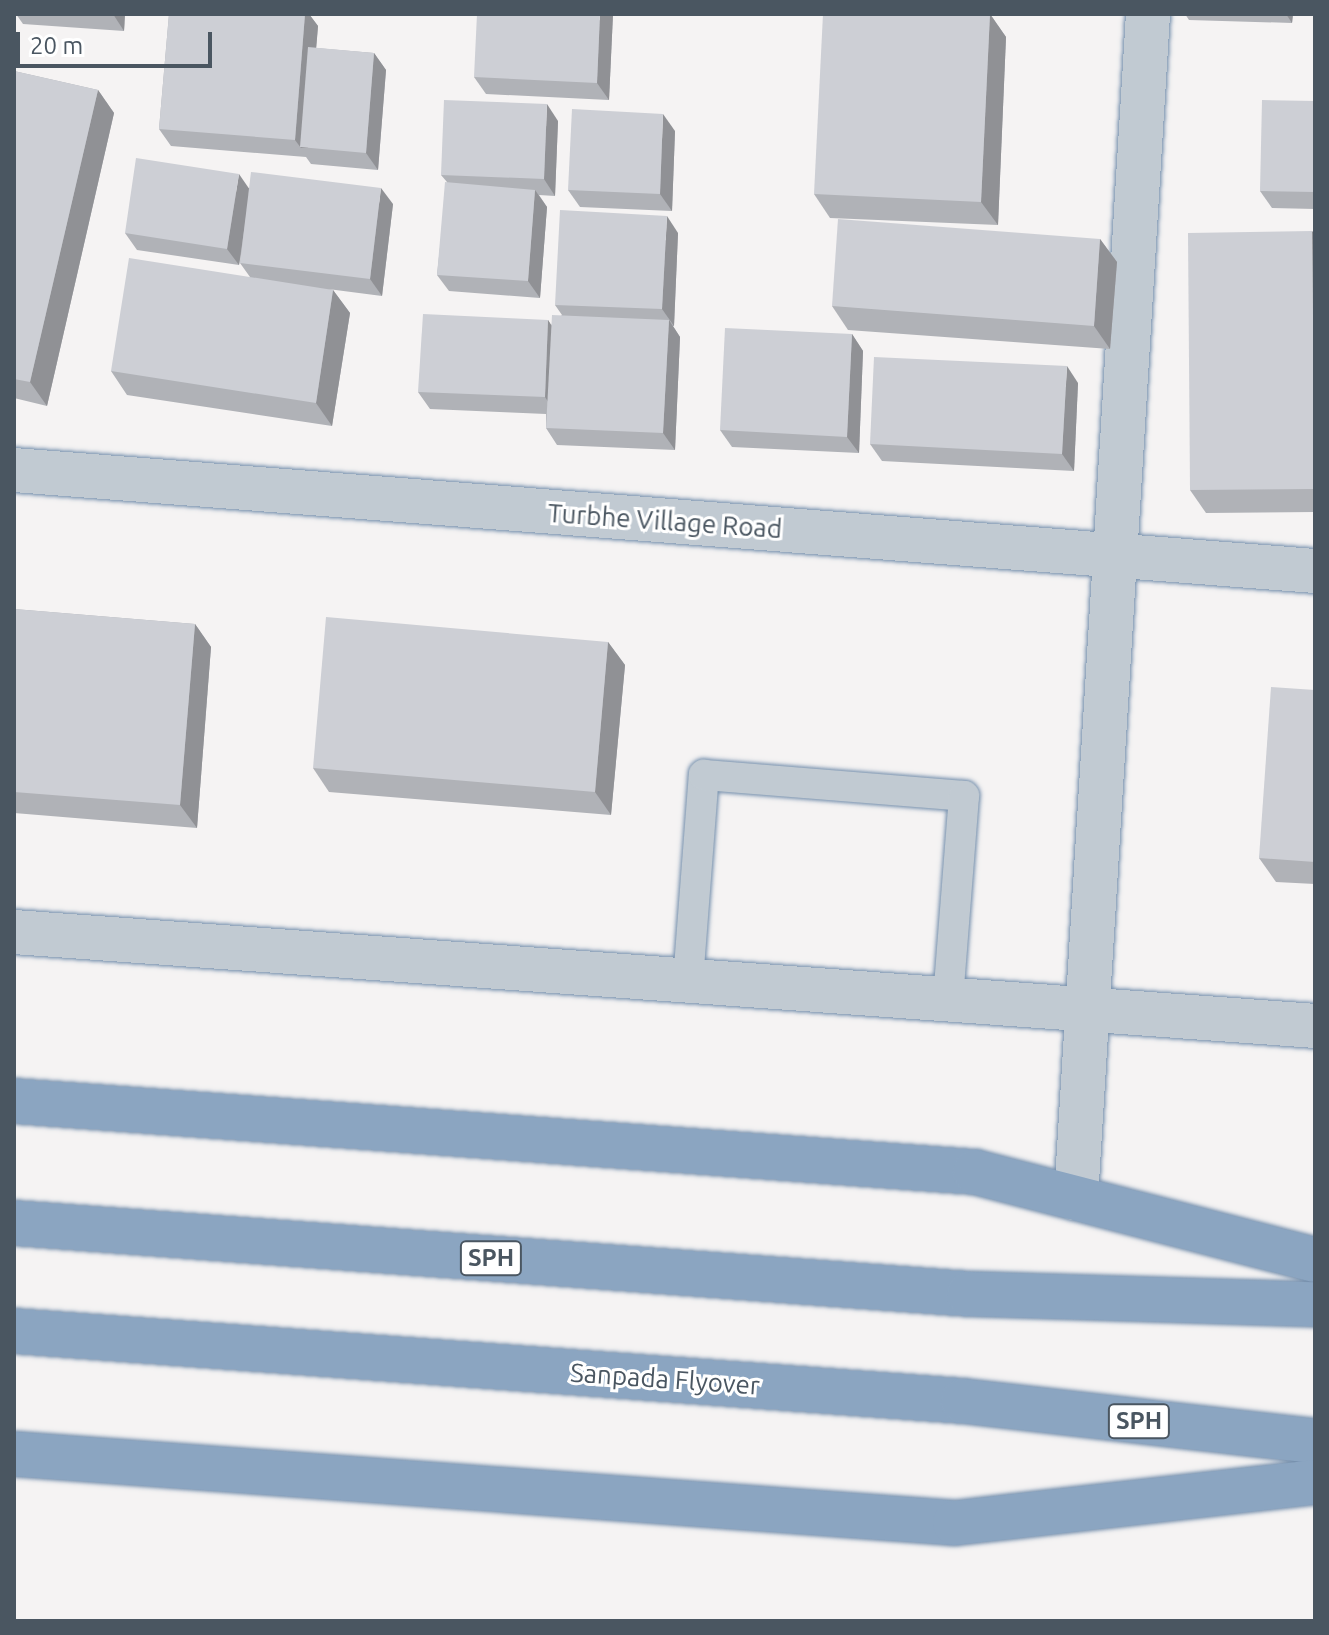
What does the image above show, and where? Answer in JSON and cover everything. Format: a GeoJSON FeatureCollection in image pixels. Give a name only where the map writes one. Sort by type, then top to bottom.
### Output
{"type":"FeatureCollection","features":[{"type":"Feature","properties":{"kind":"highway"},"geometry":{"type":"LineString","coordinates":[[14,1101],[975,1172],[1315,1260]]}},
{"type":"Feature","properties":{"kind":"highway","name":"SPH"},"geometry":{"type":"LineString","coordinates":[[14,1223],[969,1294],[1315,1304]]}},
{"type":"Feature","properties":{"kind":"highway","name":"Sanpada Flyover"},"geometry":{"type":"LineString","coordinates":[[14,1331],[963,1401],[1315,1441]]}},
{"type":"Feature","properties":{"kind":"highway"},"geometry":{"type":"LineString","coordinates":[[14,1454],[955,1523],[1315,1482]]}},
{"type":"Feature","properties":{"kind":"street"},"geometry":{"type":"LineString","coordinates":[[1076,1198],[1148,14]]}},
{"type":"Feature","properties":{"kind":"street","name":"Turbhe Village Road"},"geometry":{"type":"LineString","coordinates":[[14,470],[1315,571]]}},
{"type":"Feature","properties":{"kind":"street"},"geometry":{"type":"LineString","coordinates":[[14,932],[1315,1026]]}},
{"type":"Feature","properties":{"kind":"lane"},"geometry":{"type":"LineString","coordinates":[[688,981],[704,775],[964,796],[948,1000]]}},
{"type":"Feature","properties":{"kind":"building"},"geometry":{"type":"Polygon","coordinates":[[[169,14],[305,14],[295,140],[159,129],[169,14]]]}},
{"type":"Feature","properties":{"kind":"building"},"geometry":{"type":"Polygon","coordinates":[[[477,14],[600,14],[597,83],[474,77],[477,14]]]}},
{"type":"Feature","properties":{"kind":"building"},"geometry":{"type":"Polygon","coordinates":[[[823,14],[990,14],[981,202],[814,194],[823,14]]]}},
{"type":"Feature","properties":{"kind":"building"},"geometry":{"type":"Polygon","coordinates":[[[308,47],[374,53],[366,153],[300,147],[308,47]]]}},
{"type":"Feature","properties":{"kind":"building"},"geometry":{"type":"Polygon","coordinates":[[[14,71],[98,90],[30,382],[14,379],[14,71]]]}},
{"type":"Feature","properties":{"kind":"building"},"geometry":{"type":"Polygon","coordinates":[[[444,100],[547,104],[544,179],[441,175],[444,100]]]}},
{"type":"Feature","properties":{"kind":"building"},"geometry":{"type":"Polygon","coordinates":[[[1262,100],[1315,101],[1315,192],[1260,191],[1262,100]]]}},
{"type":"Feature","properties":{"kind":"building"},"geometry":{"type":"Polygon","coordinates":[[[572,109],[663,114],[660,194],[568,190],[572,109]]]}},
{"type":"Feature","properties":{"kind":"building"},"geometry":{"type":"Polygon","coordinates":[[[136,158],[239,174],[227,249],[125,233],[136,158]]]}},
{"type":"Feature","properties":{"kind":"building"},"geometry":{"type":"Polygon","coordinates":[[[251,172],[381,188],[370,279],[240,263],[251,172]]]}},
{"type":"Feature","properties":{"kind":"building"},"geometry":{"type":"Polygon","coordinates":[[[445,182],[535,190],[528,281],[437,275],[445,182]]]}},
{"type":"Feature","properties":{"kind":"building"},"geometry":{"type":"Polygon","coordinates":[[[560,210],[667,216],[662,309],[555,305],[560,210]]]}},
{"type":"Feature","properties":{"kind":"building"},"geometry":{"type":"Polygon","coordinates":[[[838,219],[1100,239],[1094,326],[832,306],[838,219]]]}},
{"type":"Feature","properties":{"kind":"building"},"geometry":{"type":"Polygon","coordinates":[[[1312,231],[1315,489],[1190,490],[1188,233],[1312,231]]]}},
{"type":"Feature","properties":{"kind":"building"},"geometry":{"type":"Polygon","coordinates":[[[129,258],[333,290],[316,403],[111,371],[129,258]]]}},
{"type":"Feature","properties":{"kind":"building"},"geometry":{"type":"Polygon","coordinates":[[[423,314],[548,320],[545,397],[418,392],[423,314]]]}},
{"type":"Feature","properties":{"kind":"building"},"geometry":{"type":"Polygon","coordinates":[[[552,315],[669,320],[663,433],[546,428],[552,315]]]}},
{"type":"Feature","properties":{"kind":"building"},"geometry":{"type":"Polygon","coordinates":[[[725,328],[852,334],[847,437],[720,430],[725,328]]]}},
{"type":"Feature","properties":{"kind":"building"},"geometry":{"type":"Polygon","coordinates":[[[874,357],[1067,366],[1062,454],[870,444],[874,357]]]}},
{"type":"Feature","properties":{"kind":"building"},"geometry":{"type":"Polygon","coordinates":[[[14,609],[195,624],[180,805],[14,792],[14,609]]]}},
{"type":"Feature","properties":{"kind":"building"},"geometry":{"type":"Polygon","coordinates":[[[326,617],[608,642],[595,792],[313,768],[326,617]]]}},
{"type":"Feature","properties":{"kind":"building"},"geometry":{"type":"Polygon","coordinates":[[[1271,687],[1315,690],[1315,862],[1259,858],[1271,687]]]}}]}
